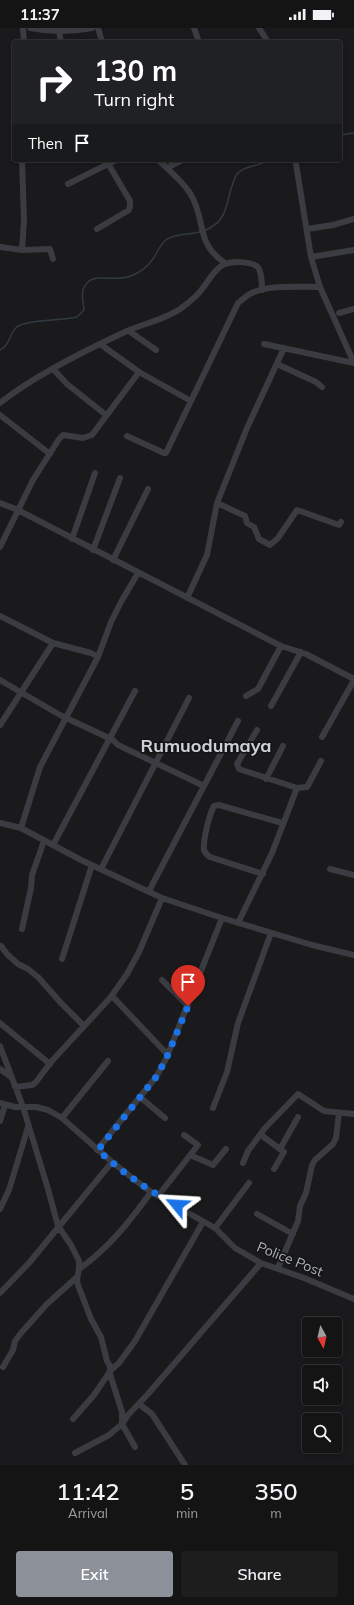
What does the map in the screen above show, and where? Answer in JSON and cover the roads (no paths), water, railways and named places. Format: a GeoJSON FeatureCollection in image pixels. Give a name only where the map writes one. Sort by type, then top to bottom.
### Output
{"type":"FeatureCollection","features":[{"type":"Feature","properties":{"kind":"street"},"geometry":{"type":"LineString","coordinates":[[23,28],[24,40]]}},
{"type":"Feature","properties":{"kind":"street"},"geometry":{"type":"LineString","coordinates":[[30,28],[59,32],[92,28]]}},
{"type":"Feature","properties":{"kind":"street"},"geometry":{"type":"LineString","coordinates":[[98,28],[101,40]]}},
{"type":"Feature","properties":{"kind":"street"},"geometry":{"type":"LineString","coordinates":[[194,28],[198,40]]}},
{"type":"Feature","properties":{"kind":"street"},"geometry":{"type":"LineString","coordinates":[[259,28],[267,40]]}},
{"type":"Feature","properties":{"kind":"street"},"geometry":{"type":"LineString","coordinates":[[59,32],[61,40]]}},
{"type":"Feature","properties":{"kind":"street"},"geometry":{"type":"LineString","coordinates":[[22,162],[24,220],[22,250]]}},
{"type":"Feature","properties":{"kind":"street"},"geometry":{"type":"LineString","coordinates":[[68,184],[107,162],[130,201],[130,206],[128,210],[98,230]]}},
{"type":"Feature","properties":{"kind":"street"},"geometry":{"type":"LineString","coordinates":[[160,162],[190,194],[209,250],[216,257],[226,263]]}},
{"type":"Feature","properties":{"kind":"street"},"geometry":{"type":"LineString","coordinates":[[167,168],[178,162]]}},
{"type":"Feature","properties":{"kind":"street"},"geometry":{"type":"LineString","coordinates":[[264,344],[354,363],[320,287],[306,229],[296,164]]}},
{"type":"Feature","properties":{"kind":"street"},"geometry":{"type":"LineString","coordinates":[[306,229],[333,225],[354,219]]}},
{"type":"Feature","properties":{"kind":"street"},"geometry":{"type":"LineString","coordinates":[[0,247],[22,250],[50,249],[53,259]]}},
{"type":"Feature","properties":{"kind":"street"},"geometry":{"type":"LineString","coordinates":[[312,257],[354,250]]}},
{"type":"Feature","properties":{"kind":"street"},"geometry":{"type":"LineString","coordinates":[[0,403],[53,369],[100,344],[129,331],[160,320],[179,310],[196,296],[219,267],[226,263],[240,262],[255,265],[259,268],[261,273],[262,290]]}},
{"type":"Feature","properties":{"kind":"street"},"geometry":{"type":"LineString","coordinates":[[127,436],[166,453],[238,303],[249,294],[262,290],[281,288],[320,287]]}},
{"type":"Feature","properties":{"kind":"street"},"geometry":{"type":"LineString","coordinates":[[339,313],[354,309]]}},
{"type":"Feature","properties":{"kind":"street"},"geometry":{"type":"LineString","coordinates":[[129,331],[156,350]]}},
{"type":"Feature","properties":{"kind":"street"},"geometry":{"type":"LineString","coordinates":[[100,344],[139,372],[191,400]]}},
{"type":"Feature","properties":{"kind":"street"},"geometry":{"type":"LineString","coordinates":[[187,598],[207,555],[217,503],[247,428],[284,348]]}},
{"type":"Feature","properties":{"kind":"street"},"geometry":{"type":"LineString","coordinates":[[276,364],[316,382],[322,387]]}},
{"type":"Feature","properties":{"kind":"street"},"geometry":{"type":"LineString","coordinates":[[53,369],[67,384],[106,415]]}},
{"type":"Feature","properties":{"kind":"street"},"geometry":{"type":"LineString","coordinates":[[0,547],[33,480],[63,435],[83,438],[92,435],[139,372]]}},
{"type":"Feature","properties":{"kind":"street"},"geometry":{"type":"LineString","coordinates":[[0,415],[50,454]]}},
{"type":"Feature","properties":{"kind":"street"},"geometry":{"type":"LineString","coordinates":[[72,539],[95,473]]}},
{"type":"Feature","properties":{"kind":"street"},"geometry":{"type":"LineString","coordinates":[[93,550],[120,478]]}},
{"type":"Feature","properties":{"kind":"street"},"geometry":{"type":"LineString","coordinates":[[113,560],[148,489]]}},
{"type":"Feature","properties":{"kind":"street"},"geometry":{"type":"LineString","coordinates":[[0,503],[18,510],[281,646],[301,652],[354,680],[322,737]]}},
{"type":"Feature","properties":{"kind":"street"},"geometry":{"type":"LineString","coordinates":[[217,503],[245,516],[247,523],[254,527],[259,539],[270,545],[278,538],[297,510],[338,525],[341,522]]}},
{"type":"Feature","properties":{"kind":"street"},"geometry":{"type":"LineString","coordinates":[[21,828],[40,767],[98,657],[111,622],[138,573]]}},
{"type":"Feature","properties":{"kind":"street"},"geometry":{"type":"LineString","coordinates":[[0,616],[53,643],[91,653],[98,657]]}},
{"type":"Feature","properties":{"kind":"street"},"geometry":{"type":"LineString","coordinates":[[0,725],[53,643]]}},
{"type":"Feature","properties":{"kind":"street"},"geometry":{"type":"LineString","coordinates":[[246,696],[258,689],[281,646]]}},
{"type":"Feature","properties":{"kind":"street"},"geometry":{"type":"LineString","coordinates":[[271,706],[301,652]]}},
{"type":"Feature","properties":{"kind":"street"},"geometry":{"type":"LineString","coordinates":[[0,680],[66,718],[108,739],[113,740],[118,745],[204,786]]}},
{"type":"Feature","properties":{"kind":"street"},"geometry":{"type":"LineString","coordinates":[[53,845],[108,739],[135,691]]}},
{"type":"Feature","properties":{"kind":"street"},"geometry":{"type":"LineString","coordinates":[[100,869],[189,698]]}},
{"type":"Feature","properties":{"kind":"street"},"geometry":{"type":"LineString","coordinates":[[149,892],[238,721]]}},
{"type":"Feature","properties":{"kind":"street"},"geometry":{"type":"LineString","coordinates":[[257,730],[237,764],[239,769],[297,788],[307,787],[321,762]]}},
{"type":"Feature","properties":{"kind":"street"},"geometry":{"type":"LineString","coordinates":[[266,779],[283,746]]}},
{"type":"Feature","properties":{"kind":"street"},"geometry":{"type":"LineString","coordinates":[[238,923],[263,874],[297,788]]}},
{"type":"Feature","properties":{"kind":"street"},"geometry":{"type":"LineString","coordinates":[[263,874],[210,857],[206,853],[204,850],[205,839],[211,811],[214,806],[219,805],[282,824]]}},
{"type":"Feature","properties":{"kind":"street"},"geometry":{"type":"LineString","coordinates":[[0,823],[21,828],[100,869],[162,898],[271,933],[326,949],[354,955]]}},
{"type":"Feature","properties":{"kind":"street"},"geometry":{"type":"LineString","coordinates":[[22,929],[31,888],[32,875],[44,841]]}},
{"type":"Feature","properties":{"kind":"street"},"geometry":{"type":"LineString","coordinates":[[62,959],[92,865]]}},
{"type":"Feature","properties":{"kind":"street"},"geometry":{"type":"LineString","coordinates":[[330,869],[354,875]]}},
{"type":"Feature","properties":{"kind":"street"},"geometry":{"type":"LineString","coordinates":[[15,1087],[32,1085],[112,996],[127,974],[139,952],[162,898]]}},
{"type":"Feature","properties":{"kind":"street"},"geometry":{"type":"LineString","coordinates":[[98,1150],[156,1077],[168,1055],[222,918]]}},
{"type":"Feature","properties":{"kind":"street"},"geometry":{"type":"LineString","coordinates":[[213,1108],[227,1072],[238,1023],[271,933]]}},
{"type":"Feature","properties":{"kind":"street"},"geometry":{"type":"LineString","coordinates":[[2,946],[7,954],[18,964],[28,969],[38,977],[84,1026]]}},
{"type":"Feature","properties":{"kind":"street"},"geometry":{"type":"LineString","coordinates":[[162,980],[188,1006]]}},
{"type":"Feature","properties":{"kind":"street"},"geometry":{"type":"LineString","coordinates":[[112,996],[168,1055]]}},
{"type":"Feature","properties":{"kind":"street"},"geometry":{"type":"LineString","coordinates":[[0,1023],[50,1064]]}},
{"type":"Feature","properties":{"kind":"street"},"geometry":{"type":"LineString","coordinates":[[0,1046],[23,1107],[58,1226],[71,1245],[79,1261],[77,1277],[78,1284],[91,1319],[101,1337],[107,1361],[111,1370],[110,1374],[122,1412],[122,1424],[135,1447]]}},
{"type":"Feature","properties":{"kind":"street"},"geometry":{"type":"LineString","coordinates":[[62,1118],[108,1061]]}},
{"type":"Feature","properties":{"kind":"street"},"geometry":{"type":"LineString","coordinates":[[0,1069],[11,1077]]}},
{"type":"Feature","properties":{"kind":"street"},"geometry":{"type":"LineString","coordinates":[[243,1163],[248,1151],[260,1135],[298,1094],[324,1110],[354,1114]]}},
{"type":"Feature","properties":{"kind":"street"},"geometry":{"type":"LineString","coordinates":[[140,1097],[165,1118]]}},
{"type":"Feature","properties":{"kind":"street"},"geometry":{"type":"LineString","coordinates":[[0,1121],[2,1104]]}},
{"type":"Feature","properties":{"kind":"street","name":"Police Post"},"geometry":{"type":"LineString","coordinates":[[2,1104],[36,1107],[48,1110],[62,1118],[112,1162],[151,1192],[215,1228],[236,1248],[261,1263],[278,1268],[354,1299]]}},
{"type":"Feature","properties":{"kind":"street"},"geometry":{"type":"LineString","coordinates":[[278,1268],[298,1222],[300,1206],[306,1193],[312,1165],[315,1160],[333,1144],[336,1138],[339,1113]]}},
{"type":"Feature","properties":{"kind":"street"},"geometry":{"type":"LineString","coordinates":[[280,1149],[298,1117]]}},
{"type":"Feature","properties":{"kind":"street"},"geometry":{"type":"LineString","coordinates":[[0,1209],[9,1190],[28,1128]]}},
{"type":"Feature","properties":{"kind":"street"},"geometry":{"type":"LineString","coordinates":[[158,1196],[198,1145],[184,1135]]}},
{"type":"Feature","properties":{"kind":"street"},"geometry":{"type":"LineString","coordinates":[[260,1135],[284,1152],[274,1169]]}},
{"type":"Feature","properties":{"kind":"street"},"geometry":{"type":"LineString","coordinates":[[190,1155],[213,1165],[226,1149]]}},
{"type":"Feature","properties":{"kind":"street"},"geometry":{"type":"LineString","coordinates":[[0,1293],[29,1263],[112,1162]]}},
{"type":"Feature","properties":{"kind":"street"},"geometry":{"type":"LineString","coordinates":[[215,1228],[249,1183]]}},
{"type":"Feature","properties":{"kind":"street"},"geometry":{"type":"LineString","coordinates":[[79,1269],[92,1260],[111,1243],[129,1222],[151,1192]]}},
{"type":"Feature","properties":{"kind":"street"},"geometry":{"type":"LineString","coordinates":[[257,1214],[293,1234]]}},
{"type":"Feature","properties":{"kind":"street"},"geometry":{"type":"LineString","coordinates":[[73,1419],[94,1395],[111,1370],[119,1363],[135,1341],[204,1222]]}},
{"type":"Feature","properties":{"kind":"street"},"geometry":{"type":"LineString","coordinates":[[75,1453],[109,1435],[122,1424],[128,1415],[261,1263]]}},
{"type":"Feature","properties":{"kind":"street"},"geometry":{"type":"LineString","coordinates":[[3,1367],[13,1350],[15,1341],[21,1333],[47,1304],[77,1277]]}},
{"type":"Feature","properties":{"kind":"street"},"geometry":{"type":"LineString","coordinates":[[139,1404],[155,1418],[185,1465]]}},
{"type":"Feature","properties":{"kind":"waterway"},"geometry":{"type":"LineString","coordinates":[[342,135],[354,133]]}},
{"type":"Feature","properties":{"kind":"waterway"},"geometry":{"type":"LineString","coordinates":[[204,231],[217,223],[224,214],[237,174],[248,167],[264,162]]}},
{"type":"Feature","properties":{"kind":"waterway"},"geometry":{"type":"LineString","coordinates":[[0,350],[4,348],[18,326],[30,322],[77,317],[84,310],[83,291],[89,281],[98,278],[125,278],[134,275],[149,264],[167,239],[175,236],[200,232]]}},
{"type":"Feature","properties":{"kind":"district","name":"Rumuodumaya"},"geometry":{"type":"Point","coordinates":[206,746]}}]}
